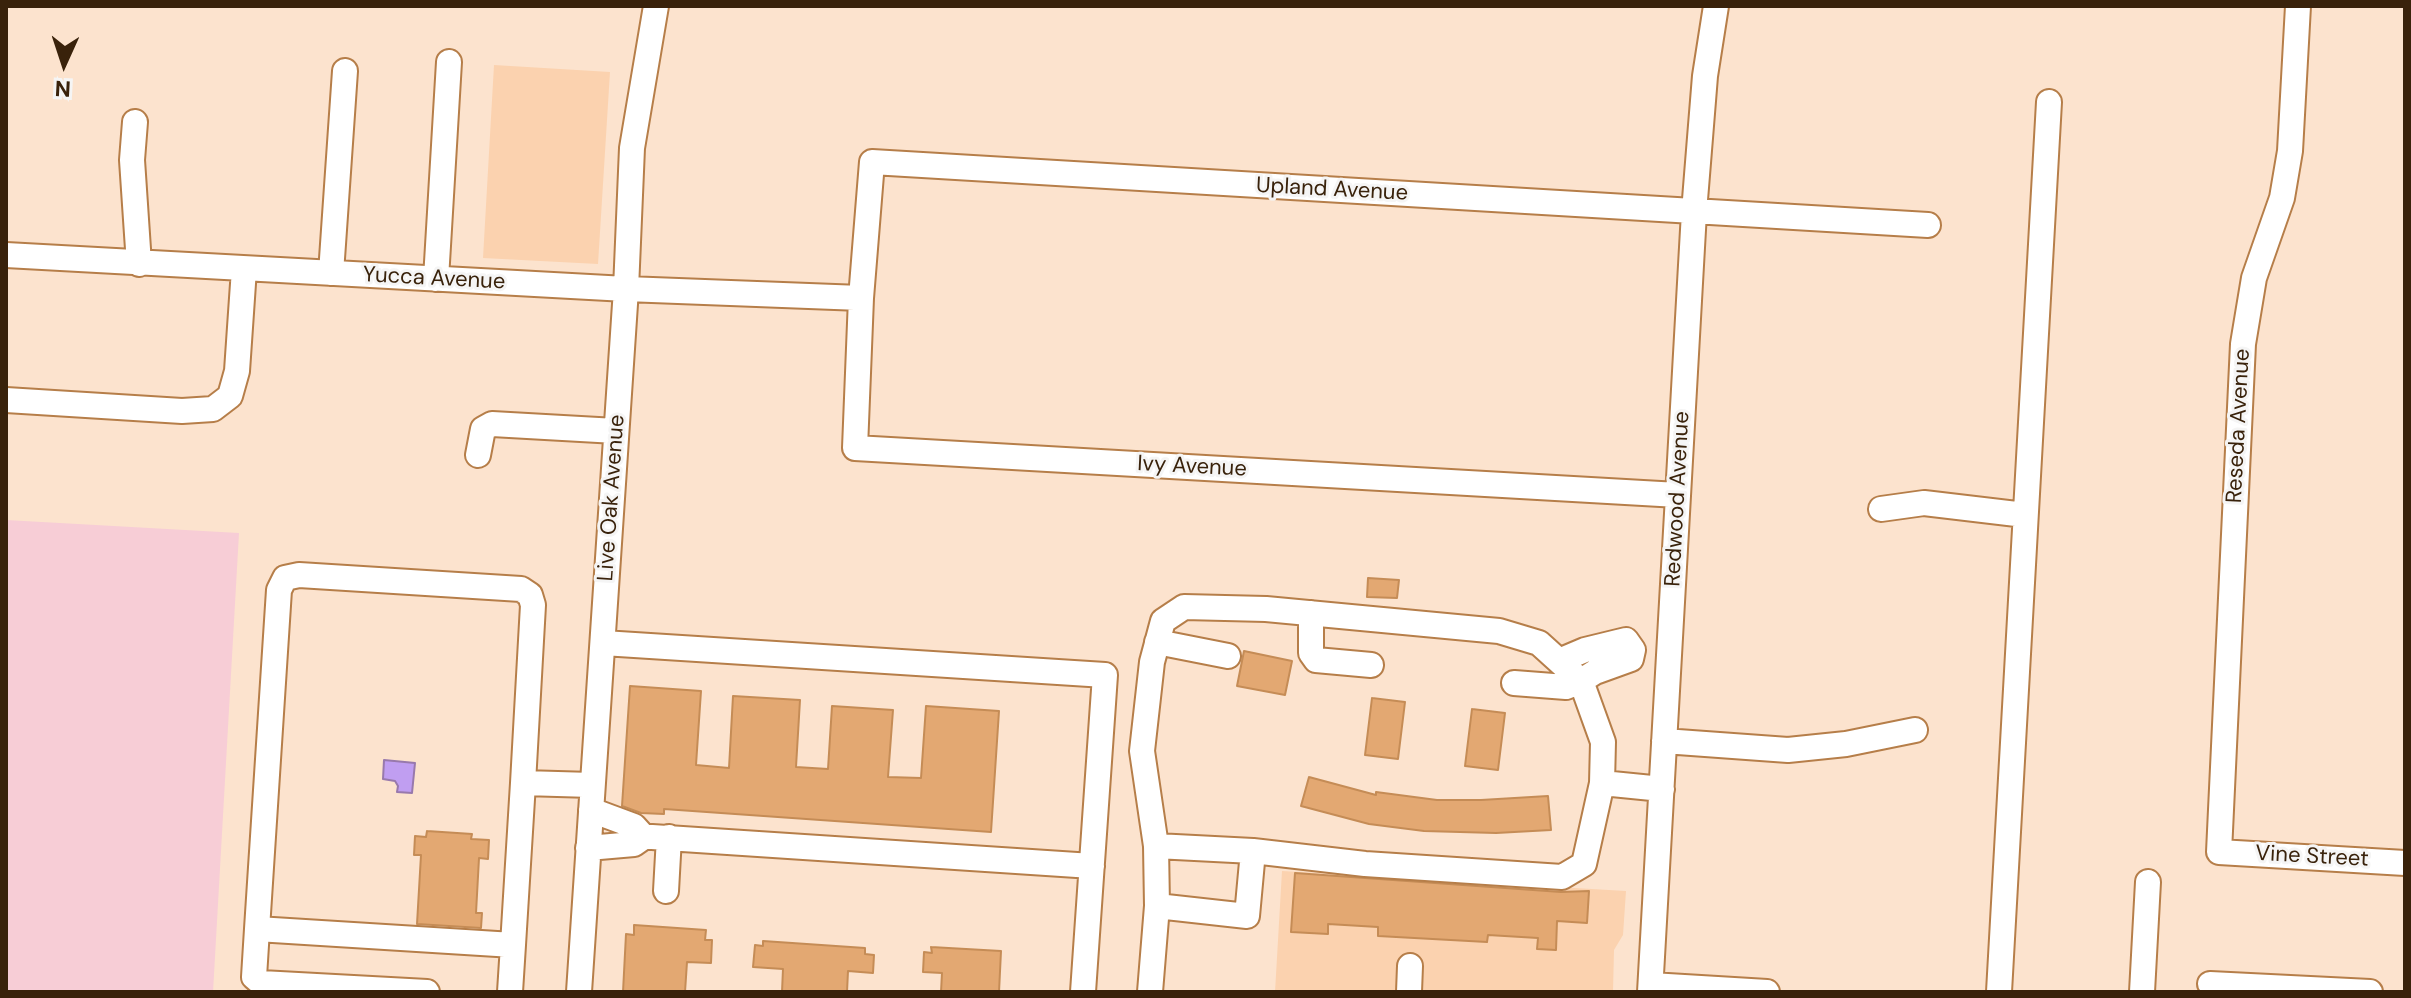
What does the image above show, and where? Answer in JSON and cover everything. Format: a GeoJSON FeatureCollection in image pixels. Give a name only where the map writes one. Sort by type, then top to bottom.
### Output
{"type":"FeatureCollection","features":[{"type":"Feature","properties":{"kind":"street","name":"Live Oak Avenue"},"geometry":{"type":"LineString","coordinates":[[579,992],[626,289],[632,148],[656,6]]}},
{"type":"Feature","properties":{"kind":"street","name":"Redwood Avenue"},"geometry":{"type":"LineString","coordinates":[[1650,988],[1694,212],[1705,76],[1716,6]]}},
{"type":"Feature","properties":{"kind":"street","name":"Reseda Avenue"},"geometry":{"type":"LineString","coordinates":[[2219,852],[2243,344],[2254,278],[2282,198],[2290,151],[2298,6]]}},
{"type":"Feature","properties":{"kind":"street"},"geometry":{"type":"LineString","coordinates":[[436,279],[449,62]]}},
{"type":"Feature","properties":{"kind":"street"},"geometry":{"type":"LineString","coordinates":[[331,273],[345,71]]}},
{"type":"Feature","properties":{"kind":"street"},"geometry":{"type":"LineString","coordinates":[[1999,992],[2049,102]]}},
{"type":"Feature","properties":{"kind":"street"},"geometry":{"type":"LineString","coordinates":[[135,122],[132,160],[139,264]]}},
{"type":"Feature","properties":{"kind":"street","name":"Upland Avenue"},"geometry":{"type":"LineString","coordinates":[[861,298],[872,162],[1928,225]]}},
{"type":"Feature","properties":{"kind":"street","name":"Yucca Avenue"},"geometry":{"type":"LineString","coordinates":[[6,255],[626,289],[861,298]]}},
{"type":"Feature","properties":{"kind":"street"},"geometry":{"type":"LineString","coordinates":[[6,400],[182,411],[213,409],[230,396],[237,371],[244,269]]}},
{"type":"Feature","properties":{"kind":"street","name":"Ivy Avenue"},"geometry":{"type":"LineString","coordinates":[[861,298],[855,448],[1678,495]]}},
{"type":"Feature","properties":{"kind":"street"},"geometry":{"type":"LineString","coordinates":[[478,455],[483,429],[492,424],[616,431]]}},
{"type":"Feature","properties":{"kind":"street"},"geometry":{"type":"LineString","coordinates":[[1881,509],[1924,503],[2025,515]]}},
{"type":"Feature","properties":{"kind":"street"},"geometry":{"type":"LineString","coordinates":[[427,992],[261,983],[254,977],[279,590],[285,578],[299,575],[521,589],[530,595],[533,605],[510,992]]}},
{"type":"Feature","properties":{"kind":"street"},"geometry":{"type":"LineString","coordinates":[[1150,992],[1157,906],[1156,846],[1142,751],[1152,662],[1163,621],[1184,607],[1266,609],[1499,631],[1539,643],[1559,661],[1592,666]]}},
{"type":"Feature","properties":{"kind":"street"},"geometry":{"type":"LineString","coordinates":[[1311,613],[1311,653],[1316,660],[1371,665]]}},
{"type":"Feature","properties":{"kind":"street"},"geometry":{"type":"LineString","coordinates":[[1514,683],[1566,687],[1626,640],[1633,650],[1669,651]]}},
{"type":"Feature","properties":{"kind":"street"},"geometry":{"type":"LineString","coordinates":[[1157,642],[1228,656]]}},
{"type":"Feature","properties":{"kind":"street"},"geometry":{"type":"LineString","coordinates":[[603,643],[1105,675],[1083,992]]}},
{"type":"Feature","properties":{"kind":"street"},"geometry":{"type":"LineString","coordinates":[[1156,846],[1562,877],[1584,864],[1602,783],[1603,742],[1592,666]]}},
{"type":"Feature","properties":{"kind":"street"},"geometry":{"type":"LineString","coordinates":[[1664,741],[1788,750],[1846,744],[1915,730]]}},
{"type":"Feature","properties":{"kind":"street"},"geometry":{"type":"LineString","coordinates":[[523,783],[592,785]]}},
{"type":"Feature","properties":{"kind":"street"},"geometry":{"type":"LineString","coordinates":[[1602,783],[1662,789]]}},
{"type":"Feature","properties":{"kind":"street"},"geometry":{"type":"LineString","coordinates":[[591,810],[634,826],[644,837]]}},
{"type":"Feature","properties":{"kind":"street"},"geometry":{"type":"LineString","coordinates":[[588,848],[634,844],[644,837],[669,837],[1092,866]]}},
{"type":"Feature","properties":{"kind":"street"},"geometry":{"type":"LineString","coordinates":[[666,891],[669,837]]}},
{"type":"Feature","properties":{"kind":"street"},"geometry":{"type":"LineString","coordinates":[[1157,906],[1247,916],[1253,851]]}},
{"type":"Feature","properties":{"kind":"street","name":"Vine Street"},"geometry":{"type":"LineString","coordinates":[[2219,852],[2405,863]]}},
{"type":"Feature","properties":{"kind":"street"},"geometry":{"type":"LineString","coordinates":[[2142,992],[2148,882]]}},
{"type":"Feature","properties":{"kind":"street"},"geometry":{"type":"LineString","coordinates":[[257,929],[513,945]]}},
{"type":"Feature","properties":{"kind":"street"},"geometry":{"type":"LineString","coordinates":[[1409,992],[1410,966]]}},
{"type":"Feature","properties":{"kind":"street"},"geometry":{"type":"LineString","coordinates":[[2210,984],[2370,992]]}},
{"type":"Feature","properties":{"kind":"street"},"geometry":{"type":"LineString","coordinates":[[1650,988],[1767,992]]}},
{"type":"Feature","properties":{"kind":"shaded area"},"geometry":{"type":"Polygon","coordinates":[[[494,65],[610,72],[598,264],[483,258],[494,65]]]}},
{"type":"Feature","properties":{"kind":"shaded area"},"geometry":{"type":"Polygon","coordinates":[[[6,520],[239,533],[213,992],[6,992],[6,520]]]}},
{"type":"Feature","properties":{"kind":"shaded area"},"geometry":{"type":"Polygon","coordinates":[[[384,760],[415,763],[412,793],[397,792],[395,781],[383,779],[384,760]]]}},
{"type":"Feature","properties":{"kind":"shaded area"},"geometry":{"type":"Polygon","coordinates":[[[1282,871],[1626,891],[1623,935],[1614,950],[1613,992],[1275,992],[1282,871]]]}},
{"type":"Feature","properties":{"kind":"building"},"geometry":{"type":"Polygon","coordinates":[[[1368,578],[1399,580],[1397,598],[1367,597],[1368,578]]]}},
{"type":"Feature","properties":{"kind":"building"},"geometry":{"type":"Polygon","coordinates":[[[1244,651],[1292,661],[1285,695],[1237,686],[1244,651]]]}},
{"type":"Feature","properties":{"kind":"building"},"geometry":{"type":"Polygon","coordinates":[[[630,686],[701,691],[696,765],[729,768],[733,696],[800,700],[796,767],[828,769],[832,706],[893,710],[888,777],[921,778],[926,706],[999,711],[991,832],[664,809],[664,814],[641,813],[622,806],[630,686]]]}},
{"type":"Feature","properties":{"kind":"building"},"geometry":{"type":"Polygon","coordinates":[[[1372,698],[1405,702],[1398,759],[1365,755],[1372,698]]]}},
{"type":"Feature","properties":{"kind":"building"},"geometry":{"type":"Polygon","coordinates":[[[1472,709],[1505,713],[1498,770],[1465,766],[1472,709]]]}},
{"type":"Feature","properties":{"kind":"building"},"geometry":{"type":"Polygon","coordinates":[[[1309,777],[1376,795],[1376,792],[1437,800],[1548,796],[1551,830],[1496,833],[1424,831],[1369,824],[1301,806],[1309,777]]]}},
{"type":"Feature","properties":{"kind":"building"},"geometry":{"type":"Polygon","coordinates":[[[427,831],[472,834],[471,839],[489,840],[488,859],[479,858],[476,913],[482,913],[481,928],[417,924],[421,855],[414,855],[415,836],[426,837],[427,831]]]}},
{"type":"Feature","properties":{"kind":"building"},"geometry":{"type":"Polygon","coordinates":[[[1295,873],[1561,892],[1589,891],[1587,923],[1557,921],[1556,950],[1537,949],[1538,938],[1488,935],[1487,942],[1378,936],[1378,927],[1328,924],[1328,934],[1291,932],[1295,873]]]}},
{"type":"Feature","properties":{"kind":"building"},"geometry":{"type":"Polygon","coordinates":[[[634,925],[706,930],[705,940],[712,940],[711,963],[687,962],[685,992],[623,992],[626,934],[634,935],[634,925]]]}},
{"type":"Feature","properties":{"kind":"building"},"geometry":{"type":"Polygon","coordinates":[[[763,941],[865,948],[865,954],[874,955],[873,973],[848,971],[847,992],[782,992],[783,969],[753,967],[755,945],[763,946],[763,941]]]}},
{"type":"Feature","properties":{"kind":"building"},"geometry":{"type":"Polygon","coordinates":[[[931,947],[1001,951],[999,992],[941,992],[942,973],[923,972],[924,952],[932,953],[931,947]]]}}]}
